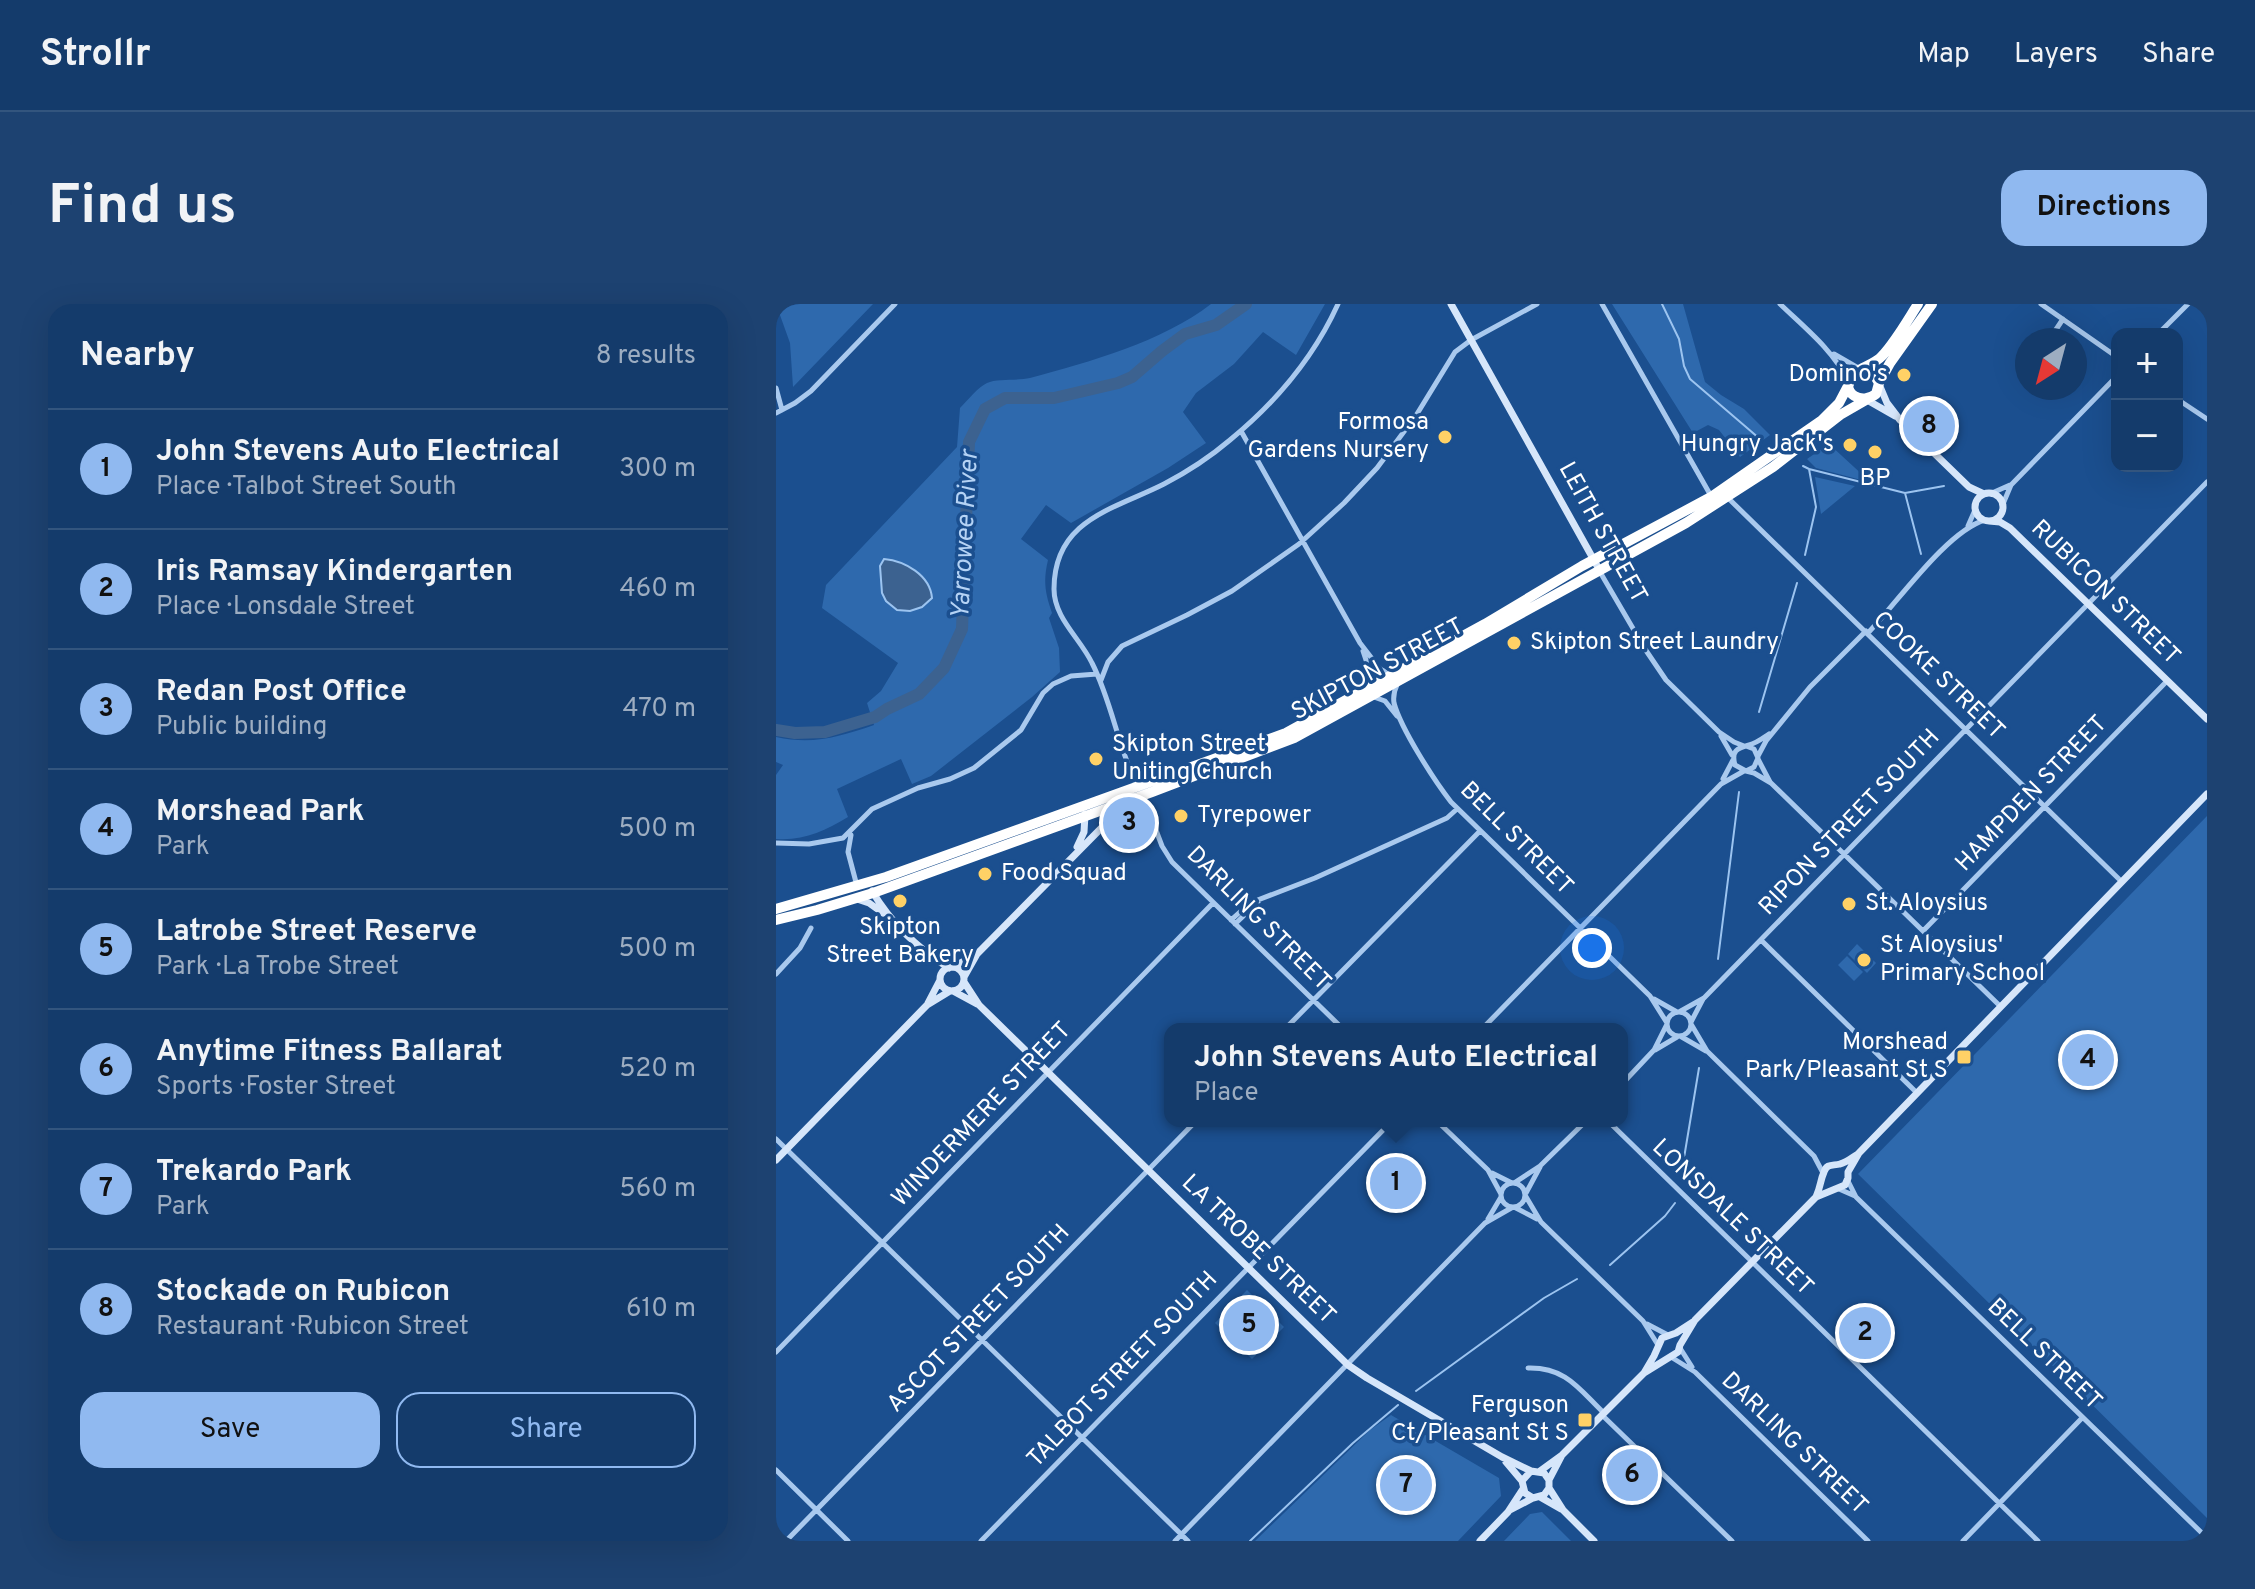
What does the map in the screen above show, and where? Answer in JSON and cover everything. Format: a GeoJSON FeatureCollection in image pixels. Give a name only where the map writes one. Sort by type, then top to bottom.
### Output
{"type":"FeatureCollection","features":[{"type":"Feature","properties":{"kind":"highway"},"geometry":{"type":"LineString","coordinates":[[1918,304],[1885,353],[1852,375],[1849,383],[1854,396],[1866,400],[1876,394],[1894,356],[1932,304]]}},
{"type":"Feature","properties":{"kind":"highway"},"geometry":{"type":"LineString","coordinates":[[1863,370],[1873,373],[1879,384]]}},
{"type":"Feature","properties":{"kind":"highway","name":"SKIPTON STREET"},"geometry":{"type":"LineString","coordinates":[[1396,678],[1594,560],[1711,497],[1822,420],[1839,403],[1849,383]]}},
{"type":"Feature","properties":{"kind":"highway","name":"SKIPTON STREET"},"geometry":{"type":"LineString","coordinates":[[776,909],[866,887],[1084,817],[1289,740],[1396,678],[1600,571],[1727,497],[1773,467],[1840,415],[1866,400]]}},
{"type":"Feature","properties":{"kind":"highway","name":"SKIPTON STREET"},"geometry":{"type":"LineString","coordinates":[[776,920],[857,899],[866,887],[1137,785],[1286,733],[1369,693]]}},
{"type":"Feature","properties":{"kind":"main road","name":"LEITH STREET"},"geometry":{"type":"LineString","coordinates":[[1451,304],[1600,571]]}},
{"type":"Feature","properties":{"kind":"main road"},"geometry":{"type":"LineString","coordinates":[[1879,384],[1887,403],[1900,420],[1969,487],[1999,497],[2003,507],[1999,517],[1987,521],[1979,517],[1969,487]]}},
{"type":"Feature","properties":{"kind":"main road"},"geometry":{"type":"LineString","coordinates":[[1866,400],[1900,420]]}},
{"type":"Feature","properties":{"kind":"main road"},"geometry":{"type":"LineString","coordinates":[[1975,507],[1978,498],[1988,493]]}},
{"type":"Feature","properties":{"kind":"main road","name":"RUBICON STREET"},"geometry":{"type":"LineString","coordinates":[[2003,507],[2010,528]]}},
{"type":"Feature","properties":{"kind":"main road","name":"RUBICON STREET"},"geometry":{"type":"LineString","coordinates":[[1987,521],[2000,522],[2010,528],[2207,719]]}},
{"type":"Feature","properties":{"kind":"main road"},"geometry":{"type":"LineString","coordinates":[[1816,1197],[1830,1165],[1840,1164],[1859,1153],[2207,794]]}},
{"type":"Feature","properties":{"kind":"main road"},"geometry":{"type":"LineString","coordinates":[[776,1160],[927,1005],[960,988],[977,954],[1128,801]]}},
{"type":"Feature","properties":{"kind":"main road"},"geometry":{"type":"LineString","coordinates":[[1069,859],[1082,838],[1087,804]]}},
{"type":"Feature","properties":{"kind":"main road"},"geometry":{"type":"LineString","coordinates":[[866,887],[891,919],[925,952],[960,970],[964,980]]}},
{"type":"Feature","properties":{"kind":"main road"},"geometry":{"type":"LineString","coordinates":[[857,899],[869,903],[891,919]]}},
{"type":"Feature","properties":{"kind":"main road"},"geometry":{"type":"LineString","coordinates":[[925,952],[944,987],[952,991]]}},
{"type":"Feature","properties":{"kind":"main road"},"geometry":{"type":"LineString","coordinates":[[927,1005],[943,971],[977,954]]}},
{"type":"Feature","properties":{"kind":"main road","name":"LA TROBE STREET"},"geometry":{"type":"LineString","coordinates":[[964,980],[979,1005],[1348,1365],[1502,1457],[1536,1471],[1549,1484]]}},
{"type":"Feature","properties":{"kind":"main road","name":"LA TROBE STREET"},"geometry":{"type":"LineString","coordinates":[[952,991],[979,1005]]}},
{"type":"Feature","properties":{"kind":"main road"},"geometry":{"type":"LineString","coordinates":[[1480,1541],[1508,1512],[1527,1473],[1562,1455],[1644,1373],[1678,1352],[1695,1320],[1816,1197],[1835,1189],[1848,1177],[1859,1153]]}},
{"type":"Feature","properties":{"kind":"main road"},"geometry":{"type":"LineString","coordinates":[[1840,1164],[1848,1177]]}},
{"type":"Feature","properties":{"kind":"main road"},"geometry":{"type":"LineString","coordinates":[[1823,1177],[1835,1189]]}},
{"type":"Feature","properties":{"kind":"main road"},"geometry":{"type":"LineString","coordinates":[[1644,1373],[1662,1338],[1695,1320]]}},
{"type":"Feature","properties":{"kind":"main road"},"geometry":{"type":"LineString","coordinates":[[1669,1335],[1677,1338],[1680,1346]]}},
{"type":"Feature","properties":{"kind":"main road"},"geometry":{"type":"LineString","coordinates":[[1658,1346],[1662,1355],[1670,1357]]}},
{"type":"Feature","properties":{"kind":"main road"},"geometry":{"type":"LineString","coordinates":[[1508,1512],[1536,1498],[1549,1484],[1562,1455]]}},
{"type":"Feature","properties":{"kind":"main road","name":"LA TROBE STREET"},"geometry":{"type":"LineString","coordinates":[[1502,1457],[1522,1485],[1536,1498]]}},
{"type":"Feature","properties":{"kind":"main road"},"geometry":{"type":"LineString","coordinates":[[1549,1484],[1563,1510],[1594,1541]]}},
{"type":"Feature","properties":{"kind":"main road"},"geometry":{"type":"LineString","coordinates":[[1536,1498],[1563,1510]]}},
{"type":"Feature","properties":{"kind":"street"},"geometry":{"type":"LineString","coordinates":[[776,388],[779,411],[811,391],[895,304]]}},
{"type":"Feature","properties":{"kind":"street","name":"DARLING STREET"},"geometry":{"type":"LineString","coordinates":[[1337,1023],[1168,856],[1137,785],[1097,674],[1060,614],[1054,590],[1065,548],[1079,528],[1095,515],[1182,474],[1241,431],[1295,375],[1326,329],[1338,304]]}},
{"type":"Feature","properties":{"kind":"street"},"geometry":{"type":"LineString","coordinates":[[1102,687],[1104,668],[1122,646],[1241,586],[1303,541],[1377,468],[1417,414],[1455,352],[1537,304]]}},
{"type":"Feature","properties":{"kind":"street"},"geometry":{"type":"LineString","coordinates":[[1602,304],[1711,497]]}},
{"type":"Feature","properties":{"kind":"street"},"geometry":{"type":"LineString","coordinates":[[1780,304],[1827,349],[1849,383]]}},
{"type":"Feature","properties":{"kind":"street"},"geometry":{"type":"LineString","coordinates":[[2041,304],[2111,353]]}},
{"type":"Feature","properties":{"kind":"street"},"geometry":{"type":"LineString","coordinates":[[2051,311],[2055,304]]}},
{"type":"Feature","properties":{"kind":"street"},"geometry":{"type":"LineString","coordinates":[[2164,328],[2188,304]]}},
{"type":"Feature","properties":{"kind":"street"},"geometry":{"type":"LineString","coordinates":[[2057,328],[2063,319]]}},
{"type":"Feature","properties":{"kind":"street"},"geometry":{"type":"LineString","coordinates":[[1827,349],[1863,370]]}},
{"type":"Feature","properties":{"kind":"street"},"geometry":{"type":"LineString","coordinates":[[2003,507],[2011,485],[2111,382]]}},
{"type":"Feature","properties":{"kind":"street"},"geometry":{"type":"LineString","coordinates":[[2178,400],[2207,419]]}},
{"type":"Feature","properties":{"kind":"street"},"geometry":{"type":"LineString","coordinates":[[1241,431],[1360,643],[1380,669],[1396,678]]}},
{"type":"Feature","properties":{"kind":"street","name":"RIPON STREET SOUTH"},"geometry":{"type":"LineString","coordinates":[[1678,1012],[1704,998],[2207,482]]}},
{"type":"Feature","properties":{"kind":"street"},"geometry":{"type":"LineString","coordinates":[[1988,493],[2011,485]]}},
{"type":"Feature","properties":{"kind":"street","name":"COOKE STREET"},"geometry":{"type":"LineString","coordinates":[[1727,497],[2122,882]]}},
{"type":"Feature","properties":{"kind":"street"},"geometry":{"type":"LineString","coordinates":[[1965,530],[1975,507]]}},
{"type":"Feature","properties":{"kind":"street"},"geometry":{"type":"LineString","coordinates":[[1488,1023],[1721,784],[1754,767],[1774,732],[1815,680],[1867,632],[1926,567],[1965,530],[1987,521]]}},
{"type":"Feature","properties":{"kind":"street","name":"LEITH STREET"},"geometry":{"type":"LineString","coordinates":[[1600,571],[1657,668],[1719,732],[1745,746]]}},
{"type":"Feature","properties":{"kind":"street"},"geometry":{"type":"LineString","coordinates":[[1360,643],[1371,673],[1369,693]]}},
{"type":"Feature","properties":{"kind":"street"},"geometry":{"type":"LineString","coordinates":[[776,843],[805,844],[845,837],[874,807],[974,768],[1021,730],[1043,693],[1053,684],[1071,676],[1097,674]]}},
{"type":"Feature","properties":{"kind":"street","name":"BELL STREET"},"geometry":{"type":"LineString","coordinates":[[1396,678],[1394,700],[1407,730]]}},
{"type":"Feature","properties":{"kind":"street","name":"HAMPDEN STREET"},"geometry":{"type":"LineString","coordinates":[[1923,931],[2167,681]]}},
{"type":"Feature","properties":{"kind":"street","name":"BELL STREET"},"geometry":{"type":"LineString","coordinates":[[1369,693],[1389,704],[1442,791],[1457,809],[1650,996],[1678,1012]]}},
{"type":"Feature","properties":{"kind":"street","name":"LEITH STREET"},"geometry":{"type":"LineString","coordinates":[[1719,732],[1733,758]]}},
{"type":"Feature","properties":{"kind":"street"},"geometry":{"type":"LineString","coordinates":[[1721,784],[1736,750],[1774,732]]}},
{"type":"Feature","properties":{"kind":"street"},"geometry":{"type":"LineString","coordinates":[[1745,746],[1754,749],[1771,783]]}},
{"type":"Feature","properties":{"kind":"street"},"geometry":{"type":"LineString","coordinates":[[1733,758],[1736,766],[1771,783],[2000,1006]]}},
{"type":"Feature","properties":{"kind":"street"},"geometry":{"type":"LineString","coordinates":[[1233,922],[1245,906],[1445,819],[1457,809]]}},
{"type":"Feature","properties":{"kind":"street"},"geometry":{"type":"LineString","coordinates":[[848,854],[854,826]]}},
{"type":"Feature","properties":{"kind":"street"},"geometry":{"type":"LineString","coordinates":[[1291,1023],[1480,831]]}},
{"type":"Feature","properties":{"kind":"street"},"geometry":{"type":"LineString","coordinates":[[830,840],[841,844],[866,887]]}},
{"type":"Feature","properties":{"kind":"street","name":"WINDERMERE STREET"},"geometry":{"type":"LineString","coordinates":[[776,1352],[1213,903]]}},
{"type":"Feature","properties":{"kind":"street"},"geometry":{"type":"LineString","coordinates":[[776,974],[800,948],[811,928]]}},
{"type":"Feature","properties":{"kind":"street"},"geometry":{"type":"LineString","coordinates":[[1761,940],[1917,1093]]}},
{"type":"Feature","properties":{"kind":"street","name":"BELL STREET"},"geometry":{"type":"LineString","coordinates":[[1650,996],[1667,1024]]}},
{"type":"Feature","properties":{"kind":"street","name":"RIPON STREET SOUTH"},"geometry":{"type":"LineString","coordinates":[[1691,1024],[1704,998]]}},
{"type":"Feature","properties":{"kind":"street"},"geometry":{"type":"LineString","coordinates":[[1628,1078],[1654,1050],[1670,1016],[1678,1012],[1687,1016],[1707,1051],[1814,1156],[1830,1165]]}},
{"type":"Feature","properties":{"kind":"street"},"geometry":{"type":"LineString","coordinates":[[1667,1024],[1670,1033],[1707,1051]]}},
{"type":"Feature","properties":{"kind":"street"},"geometry":{"type":"LineString","coordinates":[[1654,1050],[1688,1032],[1691,1024]]}},
{"type":"Feature","properties":{"kind":"street","name":"ASCOT STREET SOUTH"},"geometry":{"type":"LineString","coordinates":[[786,1541],[1190,1127]]}},
{"type":"Feature","properties":{"kind":"street","name":"TALBOT STREET SOUTH"},"geometry":{"type":"LineString","coordinates":[[981,1541],[1386,1127]]}},
{"type":"Feature","properties":{"kind":"street"},"geometry":{"type":"LineString","coordinates":[[1443,1127],[1488,1170],[1522,1186],[1541,1222]]}},
{"type":"Feature","properties":{"kind":"street"},"geometry":{"type":"LineString","coordinates":[[1175,1541],[1485,1223],[1505,1186],[1540,1166],[1580,1127]]}},
{"type":"Feature","properties":{"kind":"street","name":"LONSDALE STREET"},"geometry":{"type":"LineString","coordinates":[[1614,1127],[2038,1541]]}},
{"type":"Feature","properties":{"kind":"street"},"geometry":{"type":"LineString","coordinates":[[776,1139],[1188,1541]]}},
{"type":"Feature","properties":{"kind":"street"},"geometry":{"type":"LineString","coordinates":[[1814,1156],[1823,1177]]}},
{"type":"Feature","properties":{"kind":"street"},"geometry":{"type":"LineString","coordinates":[[1485,1223],[1522,1203],[1540,1166]]}},
{"type":"Feature","properties":{"kind":"street"},"geometry":{"type":"LineString","coordinates":[[1488,1170],[1505,1203],[1541,1222],[1643,1321],[1669,1335]]}},
{"type":"Feature","properties":{"kind":"street","name":"BELL STREET"},"geometry":{"type":"LineString","coordinates":[[1848,1177],[1856,1197]]}},
{"type":"Feature","properties":{"kind":"street","name":"BELL STREET"},"geometry":{"type":"LineString","coordinates":[[1835,1189],[1856,1197],[2207,1538]]}},
{"type":"Feature","properties":{"kind":"street"},"geometry":{"type":"LineString","coordinates":[[1643,1321],[1658,1346]]}},
{"type":"Feature","properties":{"kind":"street","name":"DARLING STREET"},"geometry":{"type":"LineString","coordinates":[[1680,1346],[1695,1372]]}},
{"type":"Feature","properties":{"kind":"street","name":"DARLING STREET"},"geometry":{"type":"LineString","coordinates":[[1670,1357],[1695,1372],[1868,1541]]}},
{"type":"Feature","properties":{"kind":"street"},"geometry":{"type":"LineString","coordinates":[[1528,1368],[1546,1368],[1564,1375],[1732,1541]]}},
{"type":"Feature","properties":{"kind":"street"},"geometry":{"type":"LineString","coordinates":[[1963,1541],[2082,1418]]}},
{"type":"Feature","properties":{"kind":"street"},"geometry":{"type":"LineString","coordinates":[[776,1470],[848,1541]]}},
{"type":"Feature","properties":{"kind":"shaded area"},"geometry":{"type":"Polygon","coordinates":[[[776,304],[873,304],[793,387],[790,343],[776,304]]]}},
{"type":"Feature","properties":{"kind":"shaded area"},"geometry":{"type":"Polygon","coordinates":[[[1211,304],[1325,304],[1296,355],[1263,332],[1234,364],[1196,393],[1183,412],[1206,443],[1071,523],[1046,505],[1021,539],[1048,560],[1046,587],[1052,613],[1049,618],[1059,648],[1060,672],[931,776],[912,784],[901,759],[837,789],[848,817],[814,834],[776,839],[776,775],[783,765],[776,762],[776,737],[802,740],[826,738],[874,725],[867,703],[881,691],[898,663],[822,608],[826,585],[957,447],[960,408],[987,383],[1030,378],[1124,349],[1170,329],[1211,304]]]}},
{"type":"Feature","properties":{"kind":"shaded area"},"geometry":{"type":"Polygon","coordinates":[[[1612,304],[1683,304],[1705,382],[1744,409],[1770,435],[1740,457],[1719,430],[1708,425],[1693,433],[1612,304]]]}},
{"type":"Feature","properties":{"kind":"shaded area"},"geometry":{"type":"Polygon","coordinates":[[[1829,444],[1866,478],[1865,481],[1816,468],[1807,459],[1829,444]]]}},
{"type":"Feature","properties":{"kind":"shaded area"},"geometry":{"type":"Polygon","coordinates":[[[1815,477],[1855,486],[1821,514],[1815,477]]]}},
{"type":"Feature","properties":{"kind":"shaded area"},"geometry":{"type":"Polygon","coordinates":[[[884,559],[915,571],[927,582],[932,598],[922,607],[910,611],[897,610],[882,593],[880,566],[884,559]]]}},
{"type":"Feature","properties":{"kind":"shaded area"},"geometry":{"type":"Polygon","coordinates":[[[2207,816],[2207,1518],[1858,1174],[2207,816]]]}},
{"type":"Feature","properties":{"kind":"shaded area"},"geometry":{"type":"Polygon","coordinates":[[[1857,944],[1876,963],[1867,973],[1848,954],[1857,944]]]}},
{"type":"Feature","properties":{"kind":"shaded area"},"geometry":{"type":"Polygon","coordinates":[[[1847,956],[1863,972],[1854,981],[1838,965],[1847,956]]]}},
{"type":"Feature","properties":{"kind":"shaded area"},"geometry":{"type":"Polygon","coordinates":[[[1247,1290],[1284,1327],[1252,1359],[1215,1323],[1247,1290]]]}},
{"type":"Feature","properties":{"kind":"shaded area"},"geometry":{"type":"Polygon","coordinates":[[[1391,1415],[1499,1478],[1501,1496],[1458,1541],[1255,1541],[1370,1430],[1391,1415]]]}},
{"type":"Feature","properties":{"kind":"shaded area"},"geometry":{"type":"Polygon","coordinates":[[[1542,1512],[1571,1541],[1504,1541],[1530,1514],[1542,1512]]]}},
{"type":"Feature","properties":{"kind":"waterway","name":"Yarrowee River"},"geometry":{"type":"LineString","coordinates":[[776,730],[825,732],[875,717],[919,694],[944,668],[962,629],[969,442],[985,409],[1005,398],[1054,398],[1118,383],[1132,377],[1185,334],[1216,325],[1246,304]]}},
{"type":"Feature","properties":{"kind":"waterway"},"geometry":{"type":"LineString","coordinates":[[1662,304],[1679,339],[1690,379],[1760,439]]}},
{"type":"Feature","properties":{"kind":"waterway"},"geometry":{"type":"LineString","coordinates":[[1803,466],[1809,469],[1816,507],[1805,555]]}},
{"type":"Feature","properties":{"kind":"waterway"},"geometry":{"type":"LineString","coordinates":[[1809,469],[1905,493],[1944,486]]}},
{"type":"Feature","properties":{"kind":"waterway"},"geometry":{"type":"LineString","coordinates":[[1905,493],[1921,554]]}},
{"type":"Feature","properties":{"kind":"waterway"},"geometry":{"type":"LineString","coordinates":[[1759,712],[1797,583]]}},
{"type":"Feature","properties":{"kind":"waterway"},"geometry":{"type":"LineString","coordinates":[[1718,959],[1739,792]]}},
{"type":"Feature","properties":{"kind":"waterway"},"geometry":{"type":"LineString","coordinates":[[1681,1176],[1699,1068]]}},
{"type":"Feature","properties":{"kind":"waterway"},"geometry":{"type":"LineString","coordinates":[[1610,1265],[1665,1216],[1675,1203]]}},
{"type":"Feature","properties":{"kind":"waterway"},"geometry":{"type":"LineString","coordinates":[[1416,1391],[1544,1298],[1577,1279]]}},
{"type":"Feature","properties":{"kind":"waterway"},"geometry":{"type":"LineString","coordinates":[[1250,1541],[1353,1443],[1398,1405]]}},
{"type":"Feature","properties":{"kind":"place","name":"Domino's"},"geometry":{"type":"Point","coordinates":[1904,375]}},
{"type":"Feature","properties":{"kind":"place","name":"Stockade on Rubicon"},"geometry":{"type":"Point","coordinates":[1929,426]}},
{"type":"Feature","properties":{"kind":"place","name":"Formosa Gardens Nursery"},"geometry":{"type":"Point","coordinates":[1445,437]}},
{"type":"Feature","properties":{"kind":"place","name":"Hungry Jack's"},"geometry":{"type":"Point","coordinates":[1850,445]}},
{"type":"Feature","properties":{"kind":"place","name":"BP"},"geometry":{"type":"Point","coordinates":[1875,452]}},
{"type":"Feature","properties":{"kind":"place","name":"Skipton Street Laundry"},"geometry":{"type":"Point","coordinates":[1514,643]}},
{"type":"Feature","properties":{"kind":"place","name":"Skipton Street Uniting Church"},"geometry":{"type":"Point","coordinates":[1096,759]}},
{"type":"Feature","properties":{"kind":"place","name":"Tyrepower"},"geometry":{"type":"Point","coordinates":[1181,816]}},
{"type":"Feature","properties":{"kind":"place","name":"Redan Post Office"},"geometry":{"type":"Point","coordinates":[1129,823]}},
{"type":"Feature","properties":{"kind":"place","name":"Food Squad"},"geometry":{"type":"Point","coordinates":[985,874]}},
{"type":"Feature","properties":{"kind":"place","name":"Skipton Street Bakery"},"geometry":{"type":"Point","coordinates":[900,901]}},
{"type":"Feature","properties":{"kind":"place","name":"St. Aloysius"},"geometry":{"type":"Point","coordinates":[1849,904]}},
{"type":"Feature","properties":{"kind":"place","name":"St Aloysius' Primary School"},"geometry":{"type":"Point","coordinates":[1864,960]}},
{"type":"Feature","properties":{"kind":"place","name":"Morshead Park/Pleasant St S"},"geometry":{"type":"Point","coordinates":[1964,1057]}},
{"type":"Feature","properties":{"kind":"place","name":"Morshead Park"},"geometry":{"type":"Point","coordinates":[2088,1060]}},
{"type":"Feature","properties":{"kind":"place","name":"John Stevens Auto Electrical"},"geometry":{"type":"Point","coordinates":[1396,1183]}},
{"type":"Feature","properties":{"kind":"place","name":"Latrobe Street Reserve"},"geometry":{"type":"Point","coordinates":[1249,1325]}},
{"type":"Feature","properties":{"kind":"place","name":"Iris Ramsay Kindergarten"},"geometry":{"type":"Point","coordinates":[1865,1333]}},
{"type":"Feature","properties":{"kind":"place","name":"Ferguson Ct/Pleasant St S"},"geometry":{"type":"Point","coordinates":[1585,1420]}},
{"type":"Feature","properties":{"kind":"place","name":"Anytime Fitness Ballarat"},"geometry":{"type":"Point","coordinates":[1632,1475]}},
{"type":"Feature","properties":{"kind":"place","name":"Trekardo Park"},"geometry":{"type":"Point","coordinates":[1406,1485]}}]}
